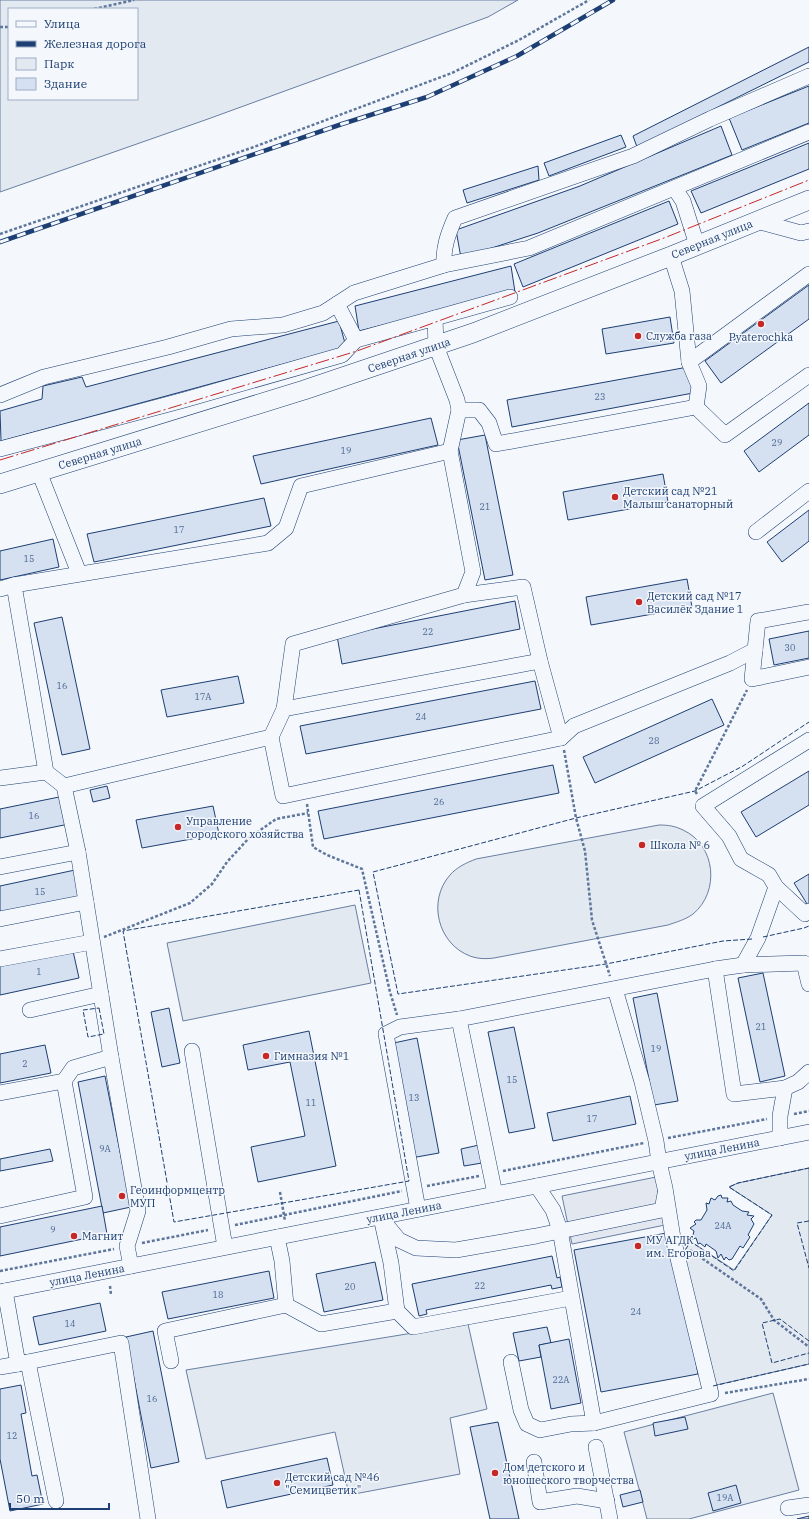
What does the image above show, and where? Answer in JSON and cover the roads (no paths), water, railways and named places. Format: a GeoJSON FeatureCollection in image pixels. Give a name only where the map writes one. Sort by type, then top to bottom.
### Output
{"type":"FeatureCollection","features":[{"type":"Feature","properties":{"kind":"main road","name":"Северная улица"},"geometry":{"type":"LineString","coordinates":[[0,484],[304,390],[436,346],[671,256],[809,200]]}},
{"type":"Feature","properties":{"kind":"street"},"geometry":{"type":"LineString","coordinates":[[444,266],[443,255],[447,236],[455,218],[633,156],[710,119],[809,76]]}},
{"type":"Feature","properties":{"kind":"street"},"geometry":{"type":"LineString","coordinates":[[0,396],[44,377],[168,347],[231,329],[283,325],[323,313],[354,292],[444,266],[529,248],[675,189],[809,132]]}},
{"type":"Feature","properties":{"kind":"street"},"geometry":{"type":"LineString","coordinates":[[675,189],[683,201],[697,245]]}},
{"type":"Feature","properties":{"kind":"street"},"geometry":{"type":"LineString","coordinates":[[757,221],[801,234],[809,231]]}},
{"type":"Feature","properties":{"kind":"street"},"geometry":{"type":"LineString","coordinates":[[671,256],[682,291],[689,362],[699,386],[696,407]]}},
{"type":"Feature","properties":{"kind":"street"},"geometry":{"type":"LineString","coordinates":[[689,362],[809,274]]}},
{"type":"Feature","properties":{"kind":"street"},"geometry":{"type":"LineString","coordinates":[[0,449],[184,400],[342,355],[356,340],[510,297]]}},
{"type":"Feature","properties":{"kind":"street"},"geometry":{"type":"LineString","coordinates":[[337,304],[356,340]]}},
{"type":"Feature","properties":{"kind":"street"},"geometry":{"type":"LineString","coordinates":[[435,318],[436,346],[457,400],[459,410],[450,451],[473,572],[464,595]]}},
{"type":"Feature","properties":{"kind":"street"},"geometry":{"type":"LineString","coordinates":[[696,407],[725,436],[809,375]]}},
{"type":"Feature","properties":{"kind":"street"},"geometry":{"type":"LineString","coordinates":[[459,410],[479,410],[489,423],[496,444],[696,407]]}},
{"type":"Feature","properties":{"kind":"street"},"geometry":{"type":"LineString","coordinates":[[131,1266],[127,1246],[138,1211],[111,1057],[78,852],[64,786],[46,772],[7,587],[80,573],[268,543],[286,528],[301,486],[450,451]]}},
{"type":"Feature","properties":{"kind":"street"},"geometry":{"type":"LineString","coordinates":[[39,472],[80,573]]}},
{"type":"Feature","properties":{"kind":"street"},"geometry":{"type":"LineString","coordinates":[[756,532],[809,491]]}},
{"type":"Feature","properties":{"kind":"street"},"geometry":{"type":"LineString","coordinates":[[561,738],[540,661],[523,587],[464,595],[292,644],[284,710],[271,737],[283,796],[561,738],[574,726],[730,663],[755,650]]}},
{"type":"Feature","properties":{"kind":"street"},"geometry":{"type":"LineString","coordinates":[[809,612],[758,622],[752,679],[809,667]]}},
{"type":"Feature","properties":{"kind":"street"},"geometry":{"type":"LineString","coordinates":[[284,710],[540,661]]}},
{"type":"Feature","properties":{"kind":"street"},"geometry":{"type":"LineString","coordinates":[[64,786],[271,737]]}},
{"type":"Feature","properties":{"kind":"street"},"geometry":{"type":"LineString","coordinates":[[809,740],[703,806],[729,836],[741,859],[768,875],[776,887],[805,914],[809,911]]}},
{"type":"Feature","properties":{"kind":"street"},"geometry":{"type":"LineString","coordinates":[[0,778],[46,772]]}},
{"type":"Feature","properties":{"kind":"street"},"geometry":{"type":"LineString","coordinates":[[0,867],[78,852]]}},
{"type":"Feature","properties":{"kind":"street"},"geometry":{"type":"LineString","coordinates":[[743,965],[758,938],[776,887]]}},
{"type":"Feature","properties":{"kind":"street"},"geometry":{"type":"LineString","coordinates":[[0,919],[86,902]]}},
{"type":"Feature","properties":{"kind":"street"},"geometry":{"type":"LineString","coordinates":[[0,959],[92,942]]}},
{"type":"Feature","properties":{"kind":"street"},"geometry":{"type":"LineString","coordinates":[[418,1209],[386,1034],[400,1027],[459,1019],[615,990],[715,969],[743,965],[804,963],[809,984]]}},
{"type":"Feature","properties":{"kind":"street"},"geometry":{"type":"LineString","coordinates":[[715,969],[734,1094],[785,1088],[798,1082],[809,1072]]}},
{"type":"Feature","properties":{"kind":"street"},"geometry":{"type":"LineString","coordinates":[[511,1362],[521,1410],[527,1424],[540,1430],[571,1424],[594,1423],[711,1394],[673,1238],[666,1188],[642,1082],[615,990]]}},
{"type":"Feature","properties":{"kind":"street"},"geometry":{"type":"LineString","coordinates":[[30,1010],[101,994]]}},
{"type":"Feature","properties":{"kind":"street"},"geometry":{"type":"LineString","coordinates":[[459,1019],[495,1194]]}},
{"type":"Feature","properties":{"kind":"street"},"geometry":{"type":"LineString","coordinates":[[192,1051],[225,1247]]}},
{"type":"Feature","properties":{"kind":"street"},"geometry":{"type":"LineString","coordinates":[[0,1093],[64,1081],[73,1068],[111,1057]]}},
{"type":"Feature","properties":{"kind":"street"},"geometry":{"type":"LineString","coordinates":[[0,1216],[85,1197],[64,1081]]}},
{"type":"Feature","properties":{"kind":"street"},"geometry":{"type":"LineString","coordinates":[[780,1138],[780,1116],[785,1088]]}},
{"type":"Feature","properties":{"kind":"street","name":"улица Ленина"},"geometry":{"type":"LineString","coordinates":[[3,1291],[809,1132]]}},
{"type":"Feature","properties":{"kind":"street"},"geometry":{"type":"LineString","coordinates":[[537,1186],[553,1210],[560,1230],[594,1423]]}},
{"type":"Feature","properties":{"kind":"street"},"geometry":{"type":"LineString","coordinates":[[380,1217],[399,1240],[416,1248],[456,1250],[662,1210],[666,1188]]}},
{"type":"Feature","properties":{"kind":"street"},"geometry":{"type":"LineString","coordinates":[[380,1217],[391,1263],[397,1311],[413,1327],[571,1298]]}},
{"type":"Feature","properties":{"kind":"street"},"geometry":{"type":"LineString","coordinates":[[277,1237],[282,1261],[286,1306]]}},
{"type":"Feature","properties":{"kind":"street"},"geometry":{"type":"LineString","coordinates":[[3,1291],[23,1363],[56,1501]]}},
{"type":"Feature","properties":{"kind":"street"},"geometry":{"type":"LineString","coordinates":[[171,1361],[165,1331],[286,1306],[321,1324],[397,1311]]}},
{"type":"Feature","properties":{"kind":"street"},"geometry":{"type":"LineString","coordinates":[[0,1367],[121,1342],[148,1519]]}},
{"type":"Feature","properties":{"kind":"street"},"geometry":{"type":"LineString","coordinates":[[596,1447],[610,1519]]}},
{"type":"Feature","properties":{"kind":"street"},"geometry":{"type":"LineString","coordinates":[[534,1462],[540,1502],[577,1496],[607,1501]]}},
{"type":"Feature","properties":{"kind":"street"},"geometry":{"type":"LineString","coordinates":[[788,1508],[809,1505]]}},
{"type":"Feature","properties":{"kind":"railway"},"geometry":{"type":"LineString","coordinates":[[0,242],[342,124],[427,97],[517,56],[613,0]]}},
{"type":"Feature","properties":{"kind":"place","name":"Pyaterochka"},"geometry":{"type":"Point","coordinates":[761,324]}},
{"type":"Feature","properties":{"kind":"place","name":"Служба газа"},"geometry":{"type":"Point","coordinates":[638,336]}},
{"type":"Feature","properties":{"kind":"place","name":"Детский сад №21 Малыш санаторный"},"geometry":{"type":"Point","coordinates":[615,497]}},
{"type":"Feature","properties":{"kind":"place","name":"Детский сад №17 Василёк Здание 1"},"geometry":{"type":"Point","coordinates":[639,602]}},
{"type":"Feature","properties":{"kind":"place","name":"Управление городского хозяйства"},"geometry":{"type":"Point","coordinates":[178,827]}},
{"type":"Feature","properties":{"kind":"place","name":"Школа № 6"},"geometry":{"type":"Point","coordinates":[642,845]}},
{"type":"Feature","properties":{"kind":"place","name":"Гимназия №1"},"geometry":{"type":"Point","coordinates":[266,1056]}},
{"type":"Feature","properties":{"kind":"place","name":"Геоинформцентр МУП"},"geometry":{"type":"Point","coordinates":[122,1196]}},
{"type":"Feature","properties":{"kind":"place","name":"Магнит"},"geometry":{"type":"Point","coordinates":[74,1236]}},
{"type":"Feature","properties":{"kind":"place","name":"МУ АГДК им. Егорова"},"geometry":{"type":"Point","coordinates":[638,1246]}},
{"type":"Feature","properties":{"kind":"place","name":"Дом детского и юношеского творчества"},"geometry":{"type":"Point","coordinates":[495,1473]}},
{"type":"Feature","properties":{"kind":"place","name":"Детский сад №46 \"Семицветик\""},"geometry":{"type":"Point","coordinates":[277,1483]}}]}
